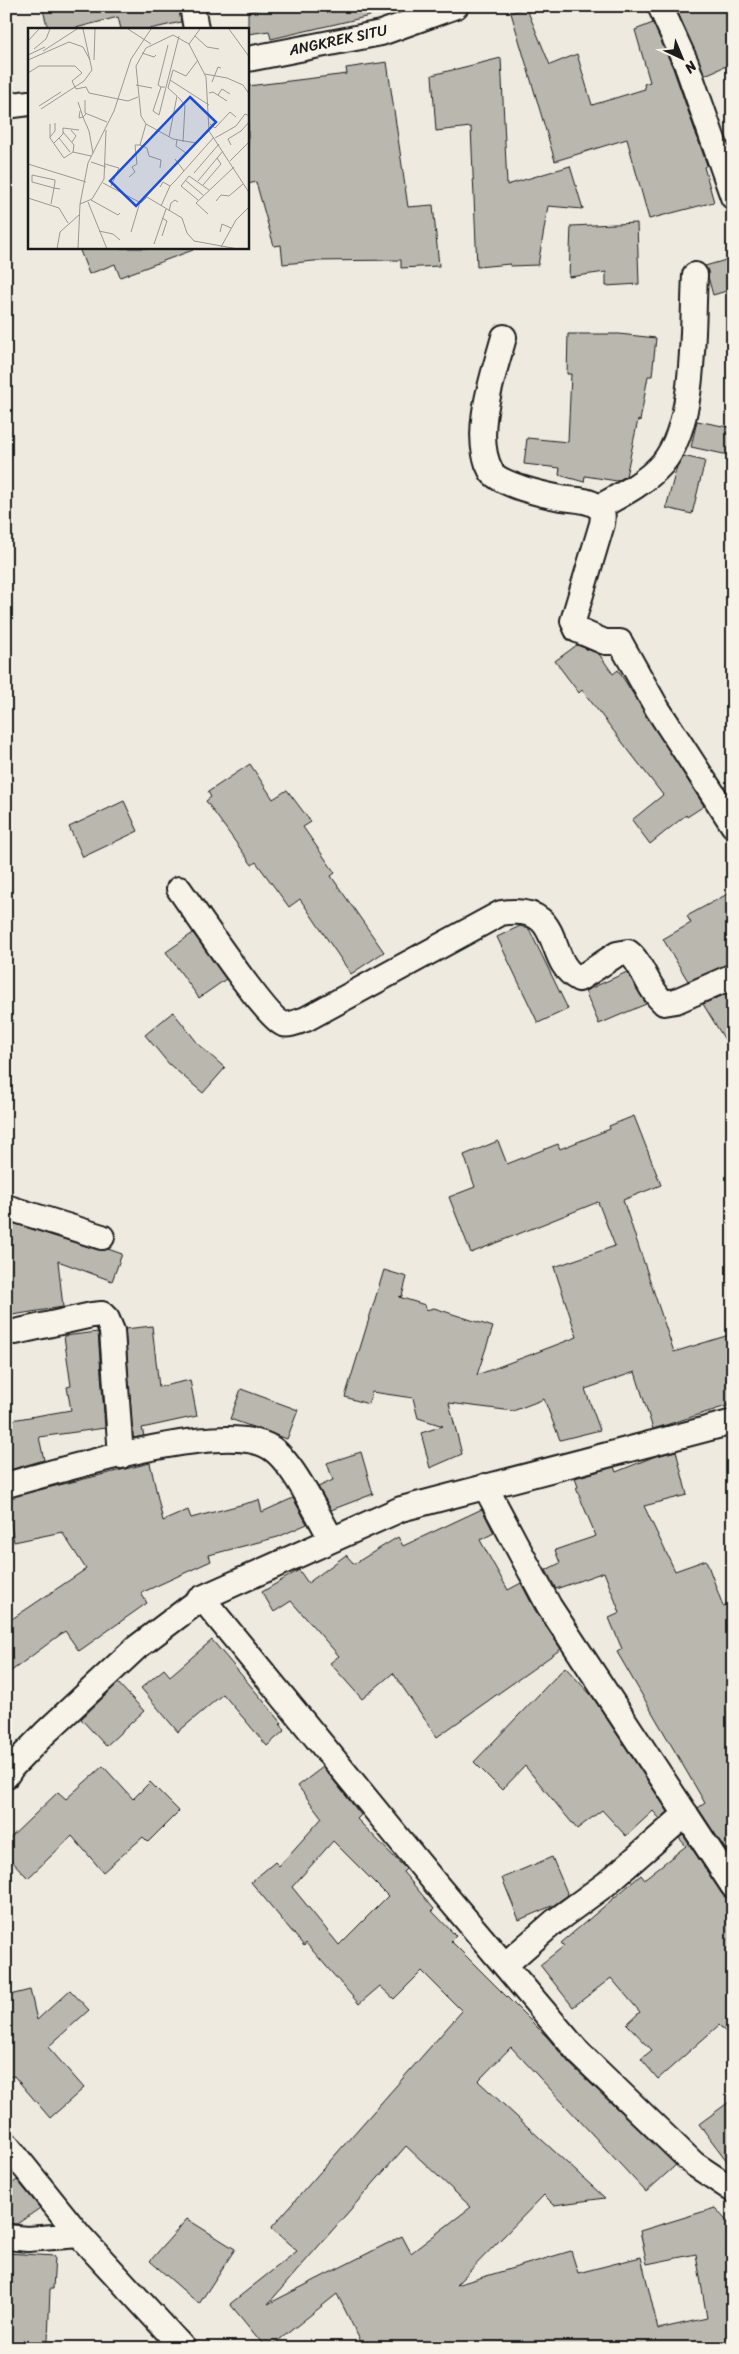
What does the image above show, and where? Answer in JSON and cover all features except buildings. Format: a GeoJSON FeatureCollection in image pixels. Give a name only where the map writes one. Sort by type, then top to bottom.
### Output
{"type":"FeatureCollection","features":[{"type":"Feature","properties":{"kind":"street"},"geometry":{"type":"LineString","coordinates":[[192,6],[196,28]]}},
{"type":"Feature","properties":{"kind":"street","name":"ANGKREK SITU"},"geometry":{"type":"LineString","coordinates":[[249,59],[381,33],[456,6]]}},
{"type":"Feature","properties":{"kind":"street"},"geometry":{"type":"LineString","coordinates":[[660,6],[686,63],[733,197]]}},
{"type":"Feature","properties":{"kind":"street"},"geometry":{"type":"LineString","coordinates":[[6,106],[28,102]]}},
{"type":"Feature","properties":{"kind":"street"},"geometry":{"type":"LineString","coordinates":[[599,508],[625,493],[662,463],[678,436],[689,390],[695,275]]}},
{"type":"Feature","properties":{"kind":"street"},"geometry":{"type":"LineString","coordinates":[[504,337],[482,420],[486,458],[491,473],[507,483],[560,497],[588,501],[599,508],[603,514],[602,524],[573,621],[577,630],[604,642],[620,642],[657,708],[733,825]]}},
{"type":"Feature","properties":{"kind":"street"},"geometry":{"type":"LineString","coordinates":[[179,889],[255,994],[282,1024],[306,1019],[501,913],[516,911],[529,912],[547,927],[568,972],[579,980],[617,954],[628,952],[634,957],[649,987],[664,1003],[676,1001],[688,994],[733,976]]}},
{"type":"Feature","properties":{"kind":"street"},"geometry":{"type":"LineString","coordinates":[[6,1207],[102,1237]]}},
{"type":"Feature","properties":{"kind":"street"},"geometry":{"type":"LineString","coordinates":[[15,1332],[92,1315],[102,1314],[107,1319],[112,1331],[121,1456]]}},
{"type":"Feature","properties":{"kind":"street"},"geometry":{"type":"LineString","coordinates":[[6,1776],[12,1766],[45,1733],[136,1648],[202,1598],[401,1509],[733,1422]]}},
{"type":"Feature","properties":{"kind":"street"},"geometry":{"type":"LineString","coordinates":[[6,1485],[121,1456],[188,1442],[222,1438],[256,1442],[270,1447],[285,1460],[332,1540]]}},
{"type":"Feature","properties":{"kind":"street"},"geometry":{"type":"LineString","coordinates":[[486,1486],[549,1606],[733,1886]]}},
{"type":"Feature","properties":{"kind":"street"},"geometry":{"type":"LineString","coordinates":[[202,1598],[436,1884],[506,1964],[579,2053],[694,2164],[733,2190]]}},
{"type":"Feature","properties":{"kind":"street"},"geometry":{"type":"LineString","coordinates":[[506,1964],[554,1922],[606,1884],[686,1814]]}},
{"type":"Feature","properties":{"kind":"street"},"geometry":{"type":"LineString","coordinates":[[6,2144],[79,2235],[183,2348]]}},
{"type":"Feature","properties":{"kind":"street"},"geometry":{"type":"LineString","coordinates":[[6,2236],[28,2239],[79,2235]]}}]}
